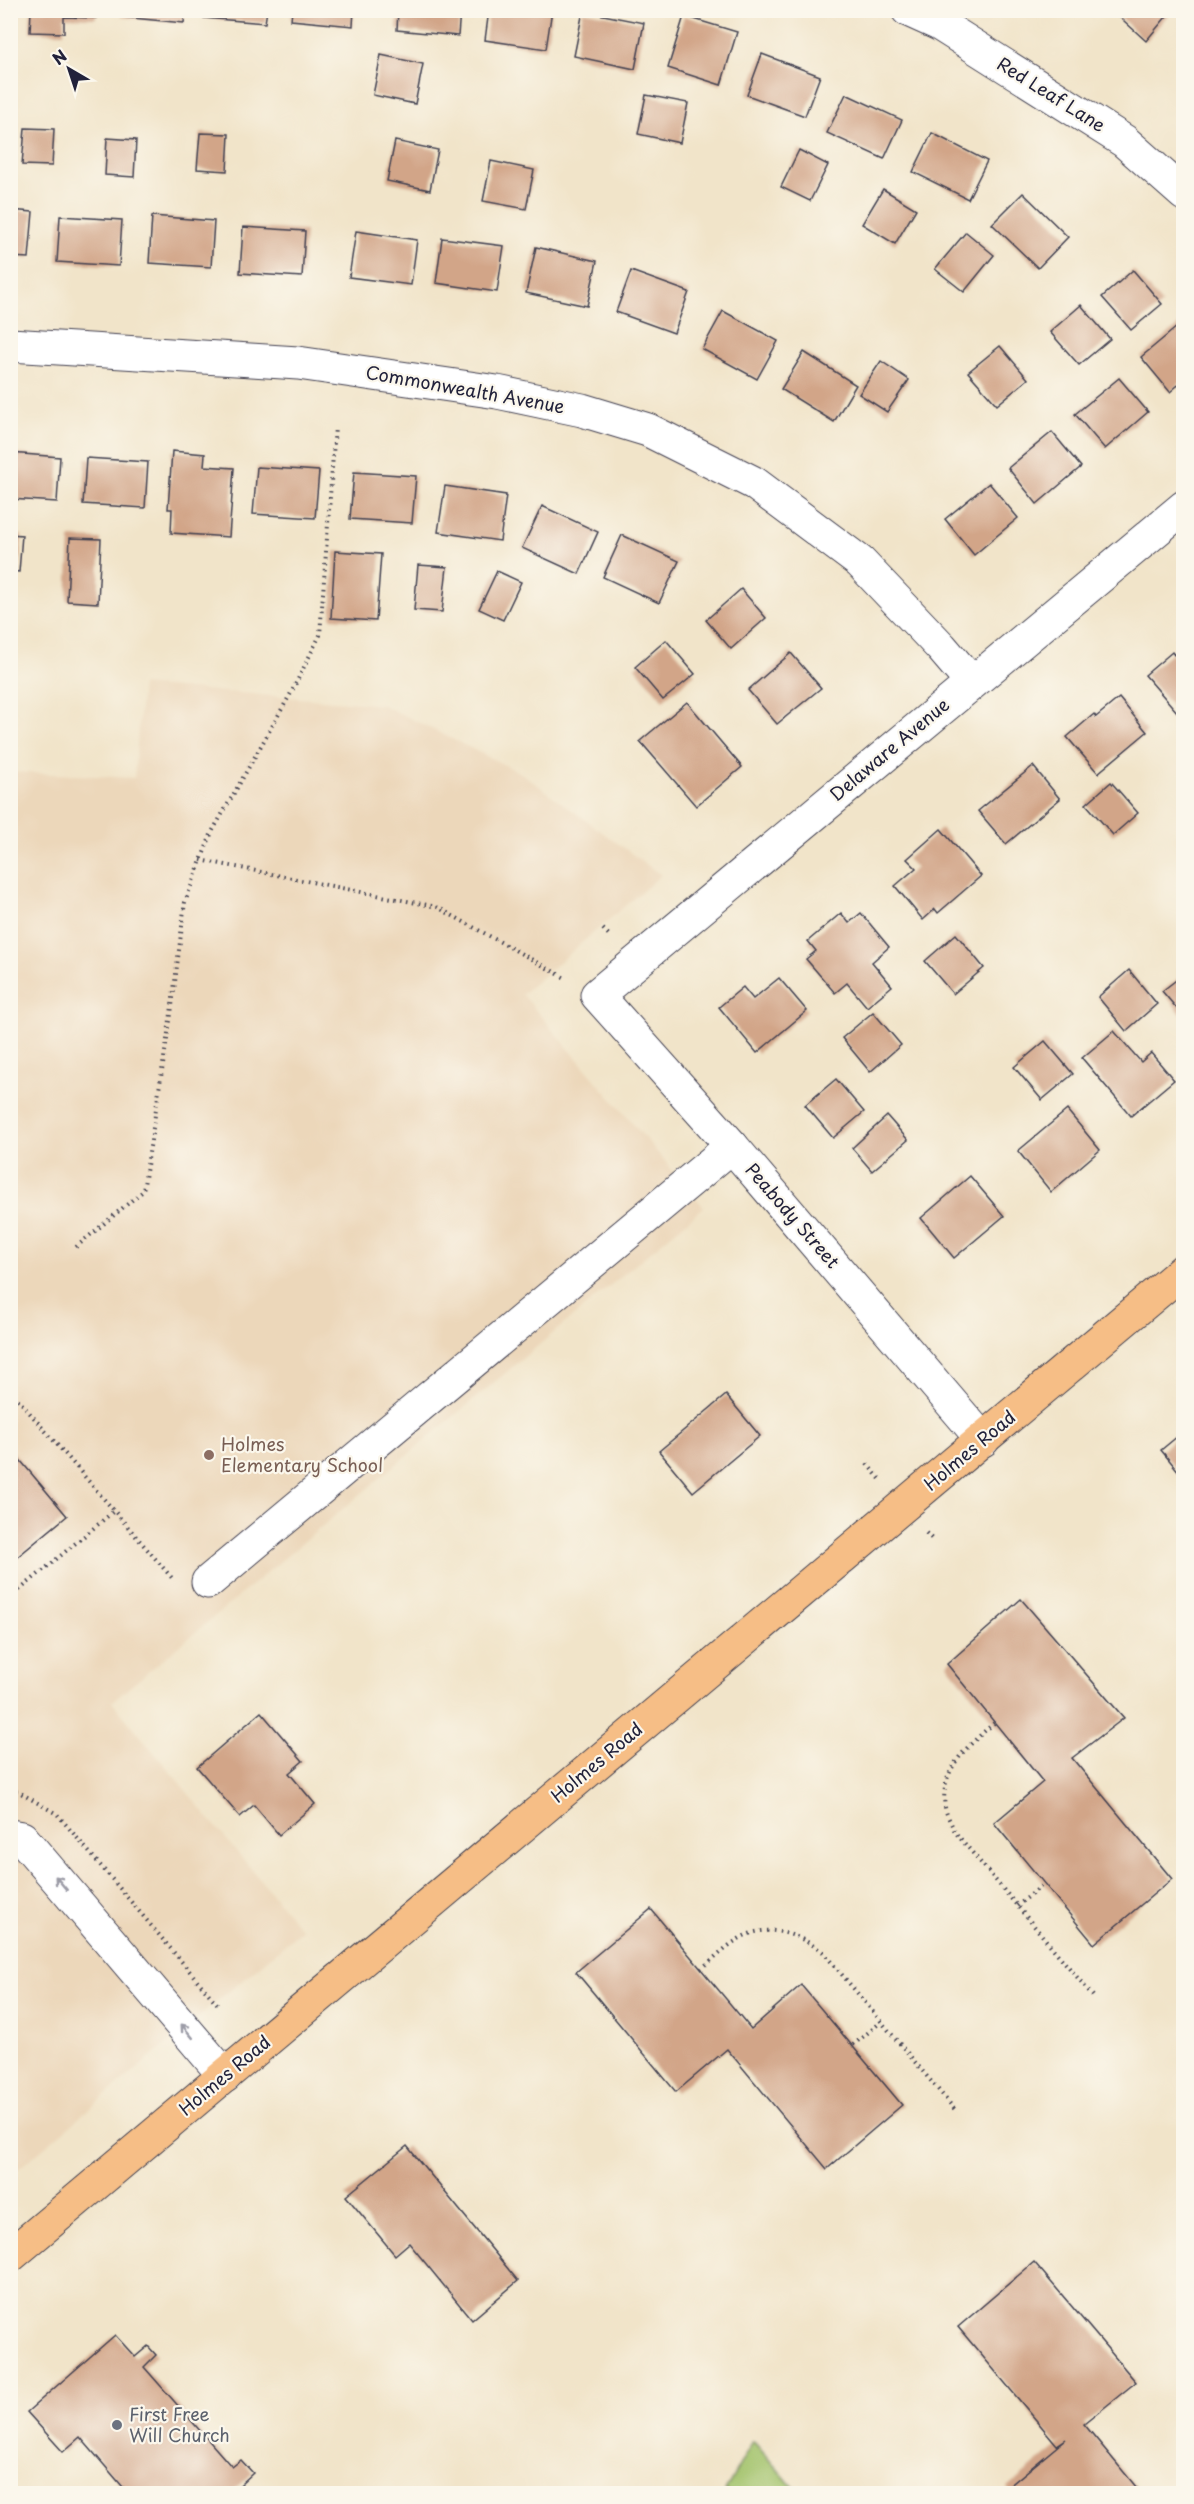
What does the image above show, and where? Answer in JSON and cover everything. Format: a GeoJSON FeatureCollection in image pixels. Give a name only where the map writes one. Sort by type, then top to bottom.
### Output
{"type":"FeatureCollection","features":[{"type":"Feature","properties":{"kind":"main road","name":"Holmes Road"},"geometry":{"type":"LineString","coordinates":[[10,2256],[1184,1270]]}},
{"type":"Feature","properties":{"kind":"street","name":"Red Leaf Lane"},"geometry":{"type":"LineString","coordinates":[[908,10],[939,24],[1124,141],[1184,194]]}},
{"type":"Feature","properties":{"kind":"street","name":"Commonwealth Avenue"},"geometry":{"type":"LineString","coordinates":[[10,345],[298,363],[498,392],[582,410],[648,430],[754,483],[860,562],[971,682]]}},
{"type":"Feature","properties":{"kind":"street","name":"Delaware Avenue"},"geometry":{"type":"LineString","coordinates":[[597,995],[1184,507]]}},
{"type":"Feature","properties":{"kind":"street","name":"Peabody Street"},"geometry":{"type":"LineString","coordinates":[[597,995],[732,1146],[983,1440]]}},
{"type":"Feature","properties":{"kind":"street"},"geometry":{"type":"LineString","coordinates":[[208,1582],[732,1146]]}},
{"type":"Feature","properties":{"kind":"street"},"geometry":{"type":"LineString","coordinates":[[10,1836],[22,1838],[225,2076]]}},
{"type":"Feature","properties":{"kind":"path"},"geometry":{"type":"LineString","coordinates":[[76,1247],[143,1191],[171,1014],[185,902],[212,831],[291,693],[320,635],[334,427]]}},
{"type":"Feature","properties":{"kind":"path"},"geometry":{"type":"LineString","coordinates":[[201,860],[437,908],[597,995]]}},
{"type":"Feature","properties":{"kind":"path"},"geometry":{"type":"LineString","coordinates":[[10,1390],[174,1581]]}},
{"type":"Feature","properties":{"kind":"path"},"geometry":{"type":"LineString","coordinates":[[867,1464],[884,1484]]}},
{"type":"Feature","properties":{"kind":"path"},"geometry":{"type":"LineString","coordinates":[[10,1598],[114,1511]]}},
{"type":"Feature","properties":{"kind":"path"},"geometry":{"type":"LineString","coordinates":[[994,1723],[956,1759],[945,1787],[945,1808],[956,1832],[1093,1996]]}},
{"type":"Feature","properties":{"kind":"path"},"geometry":{"type":"LineString","coordinates":[[10,1790],[19,1792],[57,1814],[219,2006]]}},
{"type":"Feature","properties":{"kind":"path"},"geometry":{"type":"LineString","coordinates":[[1017,1906],[1044,1884]]}},
{"type":"Feature","properties":{"kind":"path"},"geometry":{"type":"LineString","coordinates":[[701,1969],[738,1938],[770,1931],[792,1934],[808,1941],[824,1952],[956,2111]]}},
{"type":"Feature","properties":{"kind":"path"},"geometry":{"type":"LineString","coordinates":[[853,2044],[881,2022]]}},
{"type":"Feature","properties":{"kind":"shaded area","name":"Holmes Elementary School"},"geometry":{"type":"Polygon","coordinates":[[[142,685],[383,705],[521,773],[661,875],[522,994],[704,1207],[112,1702],[302,1930],[11,2175],[11,772],[134,778],[142,685]]]}},
{"type":"Feature","properties":{"kind":"green space"},"geometry":{"type":"Polygon","coordinates":[[[753,2441],[798,2493],[724,2493],[753,2441]]]}},
{"type":"Feature","properties":{"kind":"building"},"geometry":{"type":"Polygon","coordinates":[[[31,10],[96,10],[96,18],[64,17],[64,33],[30,32],[31,10]]]}},
{"type":"Feature","properties":{"kind":"building"},"geometry":{"type":"Polygon","coordinates":[[[122,10],[185,10],[184,23],[122,17],[122,10]]]}},
{"type":"Feature","properties":{"kind":"building"},"geometry":{"type":"Polygon","coordinates":[[[204,10],[267,10],[265,23],[204,18],[204,10]]]}},
{"type":"Feature","properties":{"kind":"building"},"geometry":{"type":"Polygon","coordinates":[[[292,10],[354,10],[353,26],[291,20],[292,10]]]}},
{"type":"Feature","properties":{"kind":"building"},"geometry":{"type":"Polygon","coordinates":[[[398,10],[460,10],[458,36],[397,30],[398,10]]]}},
{"type":"Feature","properties":{"kind":"building"},"geometry":{"type":"Polygon","coordinates":[[[489,10],[552,10],[546,49],[485,40],[489,10]]]}},
{"type":"Feature","properties":{"kind":"building"},"geometry":{"type":"Polygon","coordinates":[[[1112,10],[1172,10],[1146,41],[1112,10]]]}},
{"type":"Feature","properties":{"kind":"building"},"geometry":{"type":"Polygon","coordinates":[[[583,11],[644,23],[635,69],[574,56],[583,11]]]}},
{"type":"Feature","properties":{"kind":"building"},"geometry":{"type":"Polygon","coordinates":[[[684,16],[737,32],[721,85],[668,68],[684,16]]]}},
{"type":"Feature","properties":{"kind":"building"},"geometry":{"type":"Polygon","coordinates":[[[762,54],[820,76],[805,116],[747,95],[762,54]]]}},
{"type":"Feature","properties":{"kind":"building"},"geometry":{"type":"Polygon","coordinates":[[[381,55],[423,64],[415,104],[373,95],[381,55]]]}},
{"type":"Feature","properties":{"kind":"building"},"geometry":{"type":"Polygon","coordinates":[[[846,94],[902,120],[884,159],[827,133],[846,94]]]}},
{"type":"Feature","properties":{"kind":"building"},"geometry":{"type":"Polygon","coordinates":[[[646,95],[688,103],[680,143],[638,134],[646,95]]]}},
{"type":"Feature","properties":{"kind":"building"},"geometry":{"type":"Polygon","coordinates":[[[25,128],[54,129],[52,166],[22,165],[25,128]]]}},
{"type":"Feature","properties":{"kind":"building"},"geometry":{"type":"Polygon","coordinates":[[[200,133],[229,134],[227,171],[197,169],[200,133]]]}},
{"type":"Feature","properties":{"kind":"building"},"geometry":{"type":"Polygon","coordinates":[[[932,133],[987,161],[968,199],[913,172],[932,133]]]}},
{"type":"Feature","properties":{"kind":"building"},"geometry":{"type":"Polygon","coordinates":[[[107,138],[136,140],[134,177],[105,175],[107,138]]]}},
{"type":"Feature","properties":{"kind":"building"},"geometry":{"type":"Polygon","coordinates":[[[395,141],[438,150],[430,190],[387,181],[395,141]]]}},
{"type":"Feature","properties":{"kind":"building"},"geometry":{"type":"Polygon","coordinates":[[[799,150],[828,165],[810,201],[781,187],[799,150]]]}},
{"type":"Feature","properties":{"kind":"building"},"geometry":{"type":"Polygon","coordinates":[[[491,161],[534,170],[526,209],[483,201],[491,161]]]}},
{"type":"Feature","properties":{"kind":"building"},"geometry":{"type":"Polygon","coordinates":[[[883,189],[916,209],[895,244],[862,224],[883,189]]]}},
{"type":"Feature","properties":{"kind":"building"},"geometry":{"type":"Polygon","coordinates":[[[1023,193],[1068,237],[1038,268],[992,224],[1023,193]]]}},
{"type":"Feature","properties":{"kind":"building"},"geometry":{"type":"Polygon","coordinates":[[[10,210],[33,212],[29,258],[10,257],[10,210]]]}},
{"type":"Feature","properties":{"kind":"building"},"geometry":{"type":"Polygon","coordinates":[[[60,216],[122,220],[119,266],[57,262],[60,216]]]}},
{"type":"Feature","properties":{"kind":"building"},"geometry":{"type":"Polygon","coordinates":[[[152,216],[214,221],[211,267],[149,263],[152,216]]]}},
{"type":"Feature","properties":{"kind":"building"},"geometry":{"type":"Polygon","coordinates":[[[243,227],[305,231],[302,277],[240,273],[243,227]]]}},
{"type":"Feature","properties":{"kind":"building"},"geometry":{"type":"Polygon","coordinates":[[[356,231],[417,240],[411,285],[349,277],[356,231]]]}},
{"type":"Feature","properties":{"kind":"building"},"geometry":{"type":"Polygon","coordinates":[[[966,232],[994,255],[964,292],[935,269],[966,232]]]}},
{"type":"Feature","properties":{"kind":"building"},"geometry":{"type":"Polygon","coordinates":[[[442,238],[504,246],[497,292],[436,283],[442,238]]]}},
{"type":"Feature","properties":{"kind":"building"},"geometry":{"type":"Polygon","coordinates":[[[536,247],[597,261],[587,306],[526,293],[536,247]]]}},
{"type":"Feature","properties":{"kind":"building"},"geometry":{"type":"Polygon","coordinates":[[[1133,270],[1162,304],[1131,330],[1102,297],[1133,270]]]}},
{"type":"Feature","properties":{"kind":"building"},"geometry":{"type":"Polygon","coordinates":[[[631,271],[689,292],[674,333],[616,312],[631,271]]]}},
{"type":"Feature","properties":{"kind":"building"},"geometry":{"type":"Polygon","coordinates":[[[1081,305],[1110,339],[1079,365],[1050,332],[1081,305]]]}},
{"type":"Feature","properties":{"kind":"building"},"geometry":{"type":"Polygon","coordinates":[[[723,311],[778,341],[757,379],[702,349],[723,311]]]}},
{"type":"Feature","properties":{"kind":"building"},"geometry":{"type":"Polygon","coordinates":[[[1184,321],[1184,380],[1170,392],[1141,357],[1184,321]]]}},
{"type":"Feature","properties":{"kind":"building"},"geometry":{"type":"Polygon","coordinates":[[[1000,346],[1028,379],[997,405],[968,372],[1000,346]]]}},
{"type":"Feature","properties":{"kind":"building"},"geometry":{"type":"Polygon","coordinates":[[[804,352],[856,385],[834,422],[781,389],[804,352]]]}},
{"type":"Feature","properties":{"kind":"building"},"geometry":{"type":"Polygon","coordinates":[[[881,361],[909,380],[887,412],[859,394],[881,361]]]}},
{"type":"Feature","properties":{"kind":"building"},"geometry":{"type":"Polygon","coordinates":[[[1119,378],[1148,412],[1105,449],[1075,414],[1119,378]]]}},
{"type":"Feature","properties":{"kind":"building"},"geometry":{"type":"Polygon","coordinates":[[[1052,432],[1081,467],[1037,504],[1008,468],[1052,432]]]}},
{"type":"Feature","properties":{"kind":"building"},"geometry":{"type":"Polygon","coordinates":[[[172,451],[205,454],[204,466],[234,468],[229,537],[171,533],[172,509],[168,509],[172,451]]]}},
{"type":"Feature","properties":{"kind":"building"},"geometry":{"type":"Polygon","coordinates":[[[10,453],[60,457],[57,502],[10,499],[10,453]]]}},
{"type":"Feature","properties":{"kind":"building"},"geometry":{"type":"Polygon","coordinates":[[[86,458],[148,462],[145,508],[83,504],[86,458]]]}},
{"type":"Feature","properties":{"kind":"building"},"geometry":{"type":"Polygon","coordinates":[[[257,467],[319,471],[315,518],[253,514],[257,467]]]}},
{"type":"Feature","properties":{"kind":"building"},"geometry":{"type":"Polygon","coordinates":[[[354,472],[416,476],[412,523],[350,519],[354,472]]]}},
{"type":"Feature","properties":{"kind":"building"},"geometry":{"type":"Polygon","coordinates":[[[989,483],[1018,518],[974,555],[945,519],[989,483]]]}},
{"type":"Feature","properties":{"kind":"building"},"geometry":{"type":"Polygon","coordinates":[[[445,486],[506,495],[500,541],[438,532],[445,486]]]}},
{"type":"Feature","properties":{"kind":"building"},"geometry":{"type":"Polygon","coordinates":[[[542,506],[598,532],[579,574],[522,548],[542,506]]]}},
{"type":"Feature","properties":{"kind":"building"},"geometry":{"type":"Polygon","coordinates":[[[10,534],[22,535],[19,572],[10,571],[10,534]]]}},
{"type":"Feature","properties":{"kind":"building"},"geometry":{"type":"Polygon","coordinates":[[[622,535],[679,561],[659,603],[603,577],[622,535]]]}},
{"type":"Feature","properties":{"kind":"building"},"geometry":{"type":"Polygon","coordinates":[[[70,538],[101,539],[98,603],[67,601],[70,538]]]}},
{"type":"Feature","properties":{"kind":"building"},"geometry":{"type":"Polygon","coordinates":[[[335,551],[381,554],[376,621],[331,618],[335,551]]]}},
{"type":"Feature","properties":{"kind":"building"},"geometry":{"type":"Polygon","coordinates":[[[418,565],[447,567],[442,612],[414,610],[418,565]]]}},
{"type":"Feature","properties":{"kind":"building"},"geometry":{"type":"Polygon","coordinates":[[[497,571],[521,582],[503,620],[479,609],[497,571]]]}},
{"type":"Feature","properties":{"kind":"building"},"geometry":{"type":"Polygon","coordinates":[[[741,589],[766,618],[731,649],[706,620],[741,589]]]}},
{"type":"Feature","properties":{"kind":"building"},"geometry":{"type":"Polygon","coordinates":[[[666,640],[695,674],[663,700],[635,667],[666,640]]]}},
{"type":"Feature","properties":{"kind":"building"},"geometry":{"type":"Polygon","coordinates":[[[1184,647],[1184,720],[1145,675],[1172,652],[1174,655],[1184,647]]]}},
{"type":"Feature","properties":{"kind":"building"},"geometry":{"type":"Polygon","coordinates":[[[791,653],[821,688],[777,724],[748,690],[791,653]]]}},
{"type":"Feature","properties":{"kind":"building"},"geometry":{"type":"Polygon","coordinates":[[[1119,698],[1147,732],[1098,773],[1067,737],[1094,714],[1096,717],[1119,698]]]}},
{"type":"Feature","properties":{"kind":"building"},"geometry":{"type":"Polygon","coordinates":[[[687,702],[742,767],[696,806],[640,741],[687,702]]]}},
{"type":"Feature","properties":{"kind":"building"},"geometry":{"type":"Polygon","coordinates":[[[1033,766],[1060,799],[1006,844],[978,811],[1033,766]]]}},
{"type":"Feature","properties":{"kind":"building"},"geometry":{"type":"Polygon","coordinates":[[[1111,782],[1138,813],[1113,835],[1086,804],[1111,782]]]}},
{"type":"Feature","properties":{"kind":"building"},"geometry":{"type":"Polygon","coordinates":[[[941,829],[981,876],[938,913],[935,909],[923,920],[895,886],[916,868],[907,859],[941,829]]]}},
{"type":"Feature","properties":{"kind":"building"},"geometry":{"type":"Polygon","coordinates":[[[841,913],[849,923],[861,913],[889,947],[872,962],[892,986],[867,1007],[847,983],[835,993],[806,959],[816,951],[808,941],[841,913]]]}},
{"type":"Feature","properties":{"kind":"building"},"geometry":{"type":"Polygon","coordinates":[[[956,934],[984,968],[953,994],[925,961],[956,934]]]}},
{"type":"Feature","properties":{"kind":"building"},"geometry":{"type":"Polygon","coordinates":[[[1129,970],[1157,1004],[1126,1031],[1098,997],[1129,970]]]}},
{"type":"Feature","properties":{"kind":"building"},"geometry":{"type":"Polygon","coordinates":[[[1184,974],[1184,1017],[1162,991],[1184,974]]]}},
{"type":"Feature","properties":{"kind":"building"},"geometry":{"type":"Polygon","coordinates":[[[779,978],[807,1011],[757,1053],[719,1007],[743,987],[753,999],[779,978]]]}},
{"type":"Feature","properties":{"kind":"building"},"geometry":{"type":"Polygon","coordinates":[[[873,1012],[901,1045],[870,1072],[842,1038],[873,1012]]]}},
{"type":"Feature","properties":{"kind":"building"},"geometry":{"type":"Polygon","coordinates":[[[1114,1031],[1141,1062],[1151,1053],[1174,1080],[1131,1116],[1082,1058],[1114,1031]]]}},
{"type":"Feature","properties":{"kind":"building"},"geometry":{"type":"Polygon","coordinates":[[[1045,1041],[1073,1074],[1042,1100],[1014,1067],[1045,1041]]]}},
{"type":"Feature","properties":{"kind":"building"},"geometry":{"type":"Polygon","coordinates":[[[836,1079],[864,1112],[833,1138],[805,1105],[836,1079]]]}},
{"type":"Feature","properties":{"kind":"building"},"geometry":{"type":"Polygon","coordinates":[[[1067,1110],[1100,1150],[1051,1192],[1018,1151],[1067,1110]]]}},
{"type":"Feature","properties":{"kind":"building"},"geometry":{"type":"Polygon","coordinates":[[[887,1116],[908,1140],[872,1171],[852,1148],[887,1116]]]}},
{"type":"Feature","properties":{"kind":"building"},"geometry":{"type":"Polygon","coordinates":[[[970,1176],[1004,1216],[954,1258],[921,1218],[970,1176]]]}},
{"type":"Feature","properties":{"kind":"building"},"geometry":{"type":"Polygon","coordinates":[[[726,1395],[760,1436],[693,1492],[659,1451],[726,1395]]]}},
{"type":"Feature","properties":{"kind":"building"},"geometry":{"type":"Polygon","coordinates":[[[1184,1431],[1184,1478],[1161,1450],[1184,1431]]]}},
{"type":"Feature","properties":{"kind":"building"},"geometry":{"type":"Polygon","coordinates":[[[10,1448],[67,1516],[10,1563],[10,1448]]]}},
{"type":"Feature","properties":{"kind":"building"},"geometry":{"type":"Polygon","coordinates":[[[1021,1599],[1124,1718],[1072,1758],[1172,1879],[1094,1944],[994,1823],[1043,1782],[947,1664],[1021,1599]]]}},
{"type":"Feature","properties":{"kind":"building"},"geometry":{"type":"Polygon","coordinates":[[[261,1712],[303,1761],[289,1773],[315,1804],[279,1835],[254,1805],[240,1817],[197,1767],[261,1712]]]}},
{"type":"Feature","properties":{"kind":"building"},"geometry":{"type":"Polygon","coordinates":[[[651,1909],[751,2029],[801,1985],[902,2105],[827,2169],[727,2049],[676,2092],[576,1972],[651,1909]]]}},
{"type":"Feature","properties":{"kind":"building"},"geometry":{"type":"Polygon","coordinates":[[[407,2146],[518,2281],[472,2320],[409,2243],[395,2255],[346,2196],[407,2146]]]}},
{"type":"Feature","properties":{"kind":"building"},"geometry":{"type":"Polygon","coordinates":[[[1034,2262],[1136,2382],[1084,2424],[1142,2494],[1011,2494],[1007,2488],[1066,2439],[1057,2445],[958,2327],[1034,2262]]]}},
{"type":"Feature","properties":{"kind":"building","name":"First Free Will Church"},"geometry":{"type":"Polygon","coordinates":[[[115,2335],[135,2357],[148,2346],[156,2355],[144,2367],[232,2467],[241,2460],[253,2473],[230,2494],[129,2494],[80,2437],[63,2452],[27,2412],[115,2335]]]}},
{"type":"Feature","properties":{"kind":"place","name":"Holmes Elementary School"},"geometry":{"type":"Point","coordinates":[209,1455]}},
{"type":"Feature","properties":{"kind":"place","name":"First Free Will Church"},"geometry":{"type":"Point","coordinates":[117,2425]}}]}
